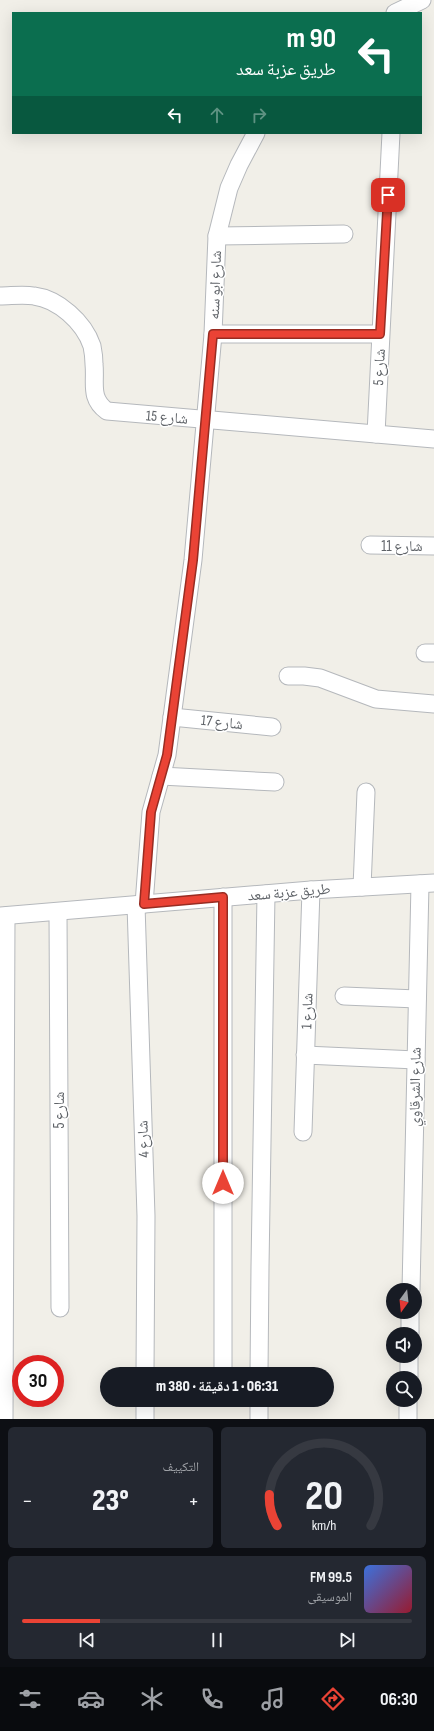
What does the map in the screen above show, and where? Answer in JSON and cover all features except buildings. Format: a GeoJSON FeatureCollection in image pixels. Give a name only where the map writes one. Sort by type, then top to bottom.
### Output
{"type":"FeatureCollection","features":[{"type":"Feature","properties":{"kind":"street"},"geometry":{"type":"LineString","coordinates":[[399,12],[422,0]]}},
{"type":"Feature","properties":{"kind":"street","name":"شارع ابو سنه"},"geometry":{"type":"LineString","coordinates":[[140,904],[151,812],[167,755],[193,560],[213,334],[217,236],[230,188],[239,165],[255,134]]}},
{"type":"Feature","properties":{"kind":"street","name":"شارع 5"},"geometry":{"type":"LineString","coordinates":[[376,434],[391,134]]}},
{"type":"Feature","properties":{"kind":"street"},"geometry":{"type":"LineString","coordinates":[[217,236],[344,234]]}},
{"type":"Feature","properties":{"kind":"street","name":"شارع 15"},"geometry":{"type":"LineString","coordinates":[[0,296],[34,296],[49,300],[62,308],[74,319],[86,334],[92,346],[95,398],[100,406],[107,411],[434,439]]}},
{"type":"Feature","properties":{"kind":"street"},"geometry":{"type":"LineString","coordinates":[[213,334],[380,334]]}},
{"type":"Feature","properties":{"kind":"street","name":"شارع 11"},"geometry":{"type":"LineString","coordinates":[[370,546],[434,546]]}},
{"type":"Feature","properties":{"kind":"street"},"geometry":{"type":"LineString","coordinates":[[288,676],[320,678],[376,699],[434,704]]}},
{"type":"Feature","properties":{"kind":"street","name":"شارع 17"},"geometry":{"type":"LineString","coordinates":[[172,717],[272,727]]}},
{"type":"Feature","properties":{"kind":"street"},"geometry":{"type":"LineString","coordinates":[[161,776],[275,782]]}},
{"type":"Feature","properties":{"kind":"street"},"geometry":{"type":"LineString","coordinates":[[362,887],[366,792]]}},
{"type":"Feature","properties":{"kind":"street","name":"طريق عزبة سعد"},"geometry":{"type":"LineString","coordinates":[[3,916],[311,890],[427,883]]}},
{"type":"Feature","properties":{"kind":"street","name":"شارع الشرقاوي"},"geometry":{"type":"LineString","coordinates":[[411,1283],[417,999],[427,883]]}},
{"type":"Feature","properties":{"kind":"street","name":"شارع 1"},"geometry":{"type":"LineString","coordinates":[[303,1132],[311,890]]}},
{"type":"Feature","properties":{"kind":"street"},"geometry":{"type":"LineString","coordinates":[[259,1367],[266,894]]}},
{"type":"Feature","properties":{"kind":"street"},"geometry":{"type":"LineString","coordinates":[[223,897],[223,1367]]}},
{"type":"Feature","properties":{"kind":"street","name":"شارع 4"},"geometry":{"type":"LineString","coordinates":[[140,904],[146,1216],[145,1367]]}},
{"type":"Feature","properties":{"kind":"street","name":"شارع 5"},"geometry":{"type":"LineString","coordinates":[[58,912],[60,1308]]}},
{"type":"Feature","properties":{"kind":"street"},"geometry":{"type":"LineString","coordinates":[[3,916],[4,1419]]}},
{"type":"Feature","properties":{"kind":"street"},"geometry":{"type":"LineString","coordinates":[[344,996],[417,999]]}},
{"type":"Feature","properties":{"kind":"street"},"geometry":{"type":"LineString","coordinates":[[305,1055],[416,1060]]}},
{"type":"Feature","properties":{"kind":"street"},"geometry":{"type":"LineString","coordinates":[[145,1407],[145,1419]]}},
{"type":"Feature","properties":{"kind":"street"},"geometry":{"type":"LineString","coordinates":[[259,1407],[259,1419]]}},
{"type":"Feature","properties":{"kind":"street"},"geometry":{"type":"LineString","coordinates":[[408,1407],[408,1419]]}},
{"type":"Feature","properties":{"kind":"route"},"geometry":{"type":"LineString","coordinates":[[223,1183],[223,897],[144,904],[151,812],[167,755],[193,560],[213,334],[380,334],[388,195]]}}]}
